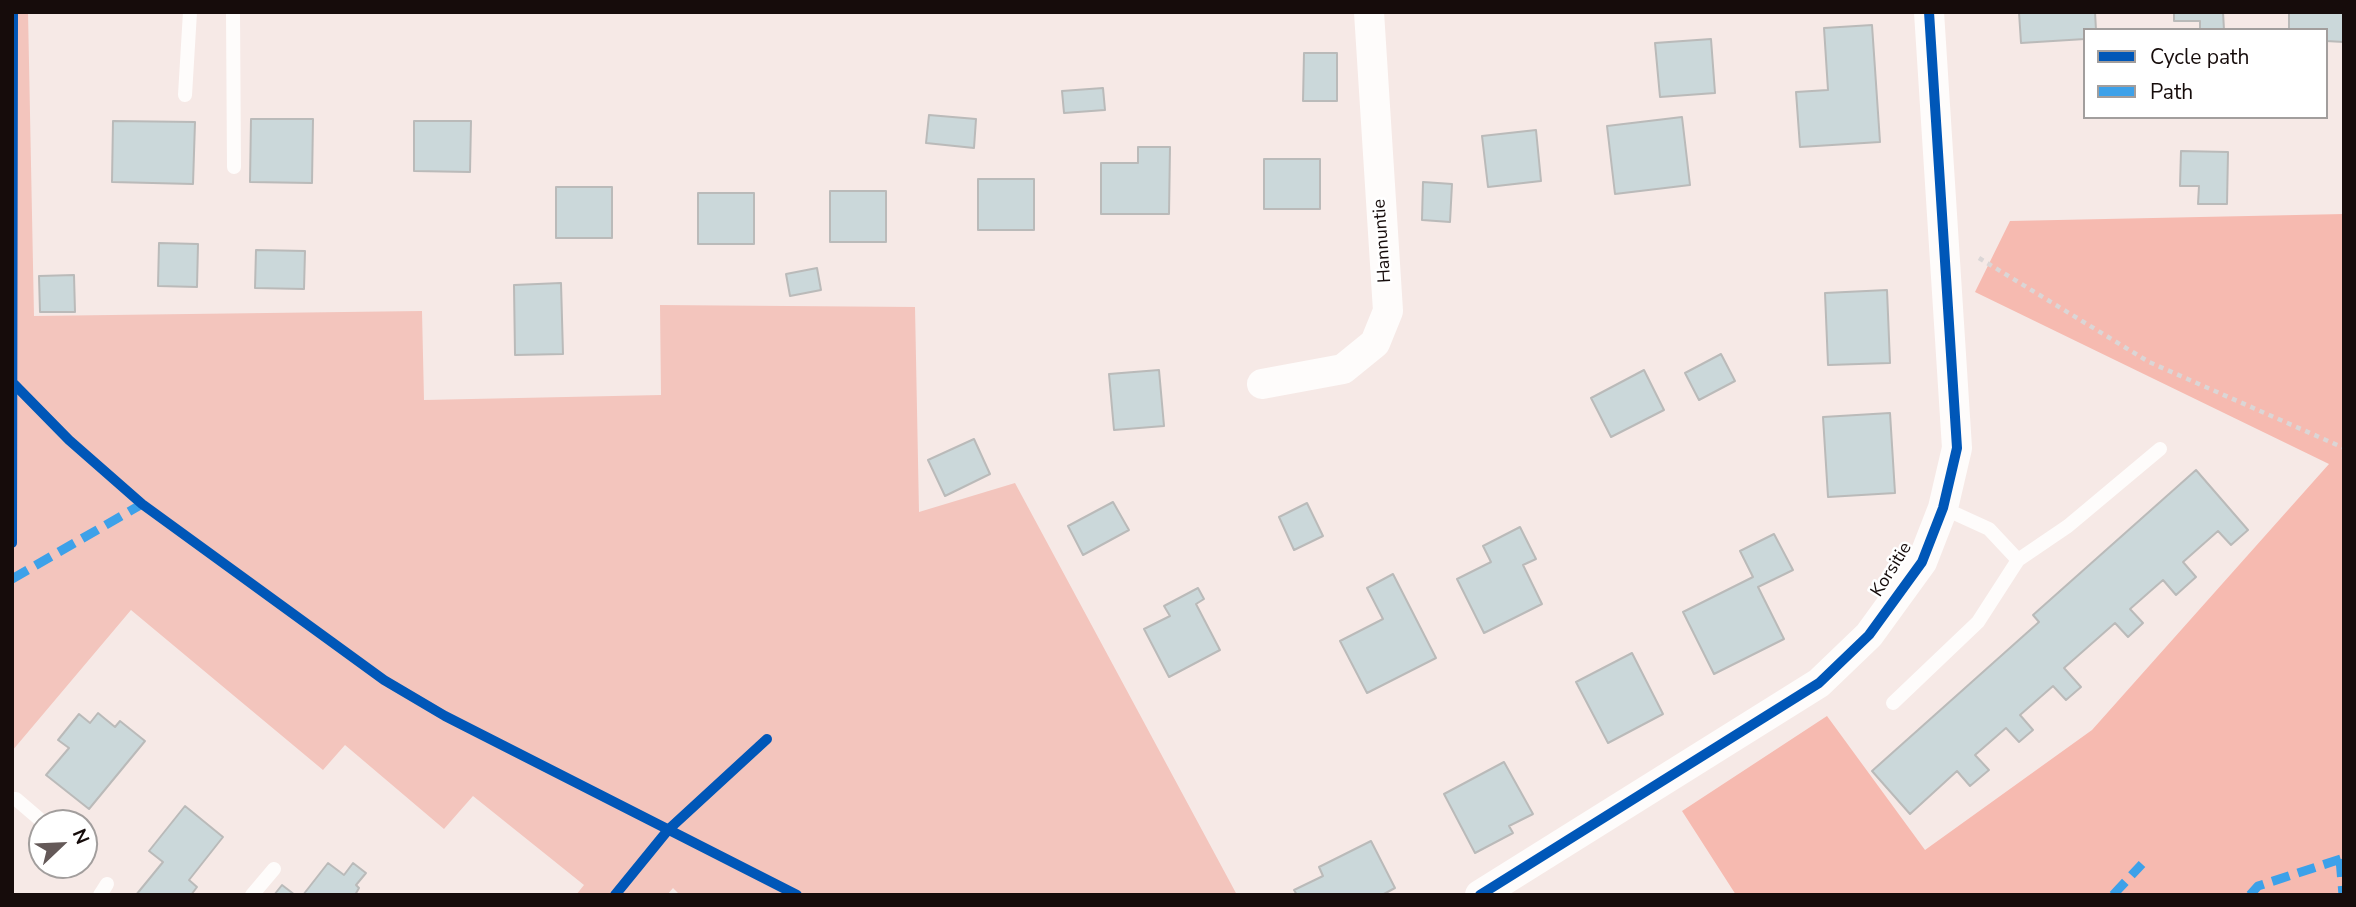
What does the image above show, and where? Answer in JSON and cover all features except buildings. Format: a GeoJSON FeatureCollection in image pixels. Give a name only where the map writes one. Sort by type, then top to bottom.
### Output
{"type":"FeatureCollection","features":[{"type":"Feature","properties":{"kind":"street","name":"Hannuntie"},"geometry":{"type":"LineString","coordinates":[[1262,384],[1343,369],[1375,343],[1388,311],[1368,12]]}},
{"type":"Feature","properties":{"kind":"street","name":"Korsitie"},"geometry":{"type":"LineString","coordinates":[[1480,895],[1819,683],[1869,635],[1922,562],[1943,508],[1957,449],[1929,12]]}},
{"type":"Feature","properties":{"kind":"lane"},"geometry":{"type":"LineString","coordinates":[[185,95],[190,12]]}},
{"type":"Feature","properties":{"kind":"lane"},"geometry":{"type":"LineString","coordinates":[[233,12],[234,167]]}},
{"type":"Feature","properties":{"kind":"lane"},"geometry":{"type":"LineString","coordinates":[[1893,703],[1978,622],[2018,561],[2068,526],[2160,449]]}},
{"type":"Feature","properties":{"kind":"lane"},"geometry":{"type":"LineString","coordinates":[[1943,508],[1989,528],[2018,561]]}},
{"type":"Feature","properties":{"kind":"lane"},"geometry":{"type":"LineString","coordinates":[[12,799],[16,799],[28,809]]}},
{"type":"Feature","properties":{"kind":"lane"},"geometry":{"type":"LineString","coordinates":[[252,895],[274,869]]}},
{"type":"Feature","properties":{"kind":"path"},"geometry":{"type":"LineString","coordinates":[[1942,236],[2149,362],[2344,448]]}},
{"type":"Feature","properties":{"kind":"shaded area"},"geometry":{"type":"Polygon","coordinates":[[[12,12],[28,12],[34,316],[422,311],[424,400],[661,395],[660,305],[915,307],[919,512],[1015,483],[1237,895],[680,895],[673,888],[667,895],[576,895],[584,885],[473,796],[444,829],[345,745],[323,770],[131,610],[12,751],[12,12]]]}},
{"type":"Feature","properties":{"kind":"shaded area"},"geometry":{"type":"Polygon","coordinates":[[[2344,214],[2344,895],[1736,895],[1682,811],[1827,716],[1925,850],[2092,730],[2329,464],[1975,292],[2010,221],[2344,214]]]}},
{"type":"Feature","properties":{"kind":"marked path"},"geometry":{"type":"LineString","coordinates":[[12,579],[142,504]]}},
{"type":"Feature","properties":{"kind":"marked path"},"geometry":{"type":"LineString","coordinates":[[2250,895],[2258,886],[2344,858]]}},
{"type":"Feature","properties":{"kind":"marked path"},"geometry":{"type":"LineString","coordinates":[[2340,859],[2343,895]]}},
{"type":"Feature","properties":{"kind":"marked path"},"geometry":{"type":"LineString","coordinates":[[2113,895],[2142,864]]}},
{"type":"Feature","properties":{"kind":"cycle path"},"geometry":{"type":"LineString","coordinates":[[12,543],[13,12]]}},
{"type":"Feature","properties":{"kind":"cycle path"},"geometry":{"type":"LineString","coordinates":[[1480,895],[1819,683],[1869,635],[1922,562],[1943,508],[1957,448],[1929,12]]}},
{"type":"Feature","properties":{"kind":"cycle path"},"geometry":{"type":"LineString","coordinates":[[14,384],[69,440],[142,504],[384,680],[445,716],[797,895]]}},
{"type":"Feature","properties":{"kind":"cycle path"},"geometry":{"type":"LineString","coordinates":[[615,895],[668,830],[767,739]]}}]}
